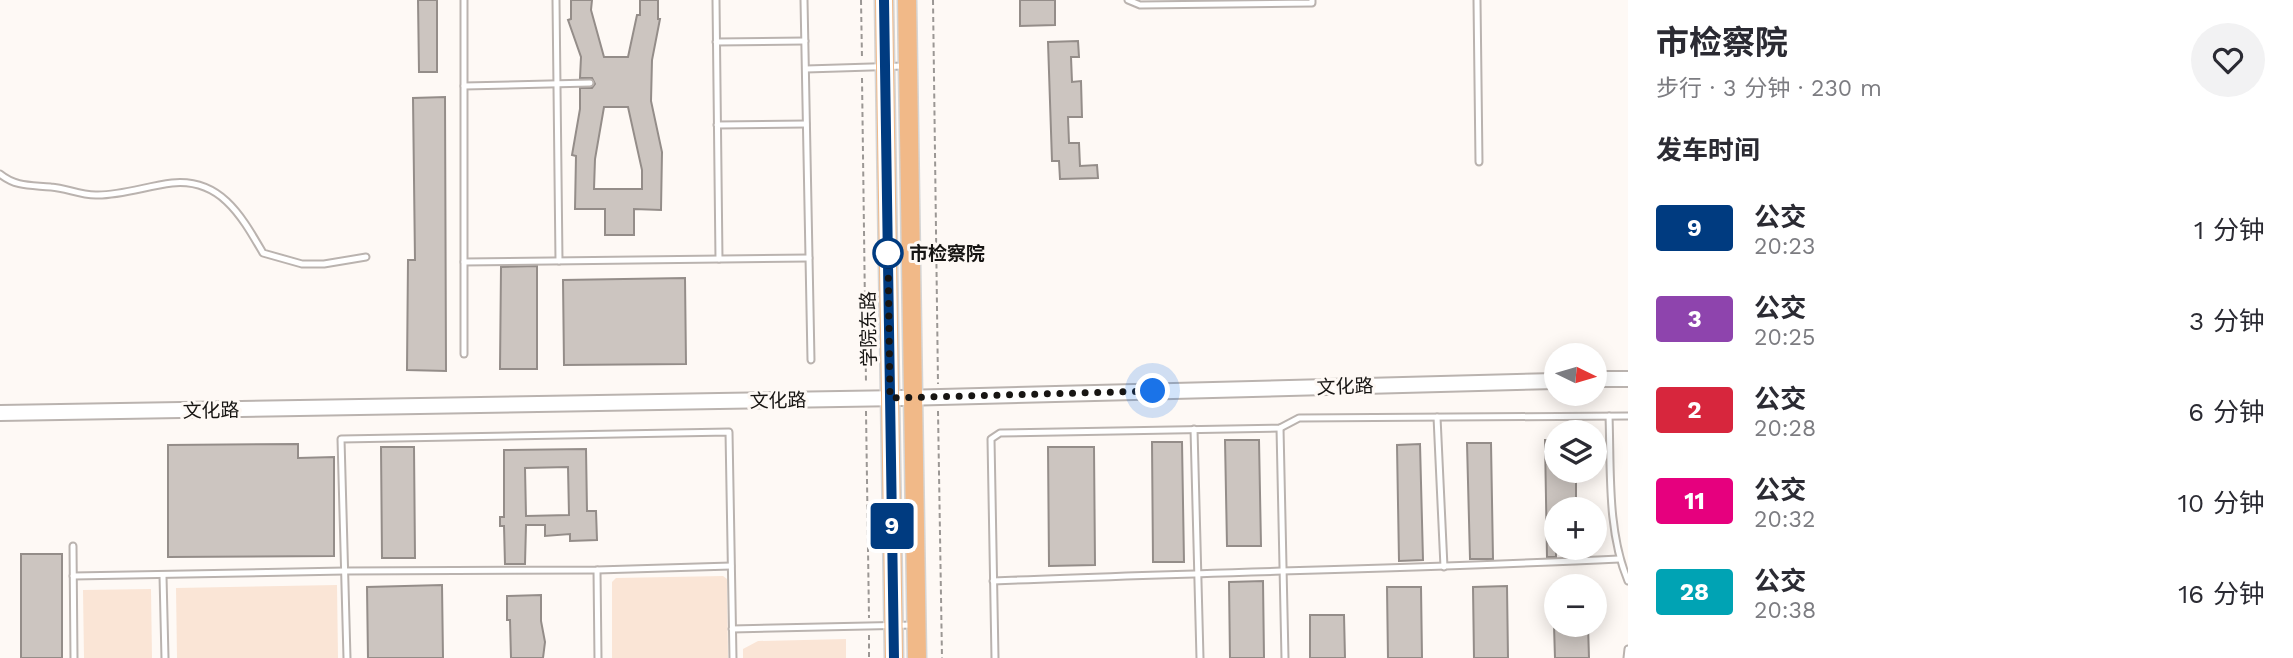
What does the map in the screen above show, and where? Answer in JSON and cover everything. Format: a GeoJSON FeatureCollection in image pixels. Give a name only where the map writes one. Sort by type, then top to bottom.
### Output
{"type":"FeatureCollection","features":[{"type":"Feature","properties":{"kind":"main road","name":"学院东路"},"geometry":{"type":"LineString","coordinates":[[884,0],[894,658]]}},
{"type":"Feature","properties":{"kind":"main road"},"geometry":{"type":"LineString","coordinates":[[907,0],[917,658]]}},
{"type":"Feature","properties":{"kind":"street"},"geometry":{"type":"LineString","coordinates":[[1607,379],[1628,379]]}},
{"type":"Feature","properties":{"kind":"street","name":"文化路"},"geometry":{"type":"LineString","coordinates":[[0,413],[914,398],[1544,380]]}},
{"type":"Feature","properties":{"kind":"lane"},"geometry":{"type":"LineString","coordinates":[[464,0],[464,354]]}},
{"type":"Feature","properties":{"kind":"lane"},"geometry":{"type":"LineString","coordinates":[[556,0],[559,261]]}},
{"type":"Feature","properties":{"kind":"lane"},"geometry":{"type":"LineString","coordinates":[[716,0],[719,259]]}},
{"type":"Feature","properties":{"kind":"lane"},"geometry":{"type":"LineString","coordinates":[[804,0],[811,360]]}},
{"type":"Feature","properties":{"kind":"lane"},"geometry":{"type":"LineString","coordinates":[[1128,0],[1140,5],[1312,3],[1312,0]]}},
{"type":"Feature","properties":{"kind":"lane"},"geometry":{"type":"LineString","coordinates":[[1477,0],[1479,162]]}},
{"type":"Feature","properties":{"kind":"lane"},"geometry":{"type":"LineString","coordinates":[[716,42],[805,41]]}},
{"type":"Feature","properties":{"kind":"lane"},"geometry":{"type":"LineString","coordinates":[[806,69],[908,66]]}},
{"type":"Feature","properties":{"kind":"lane"},"geometry":{"type":"LineString","coordinates":[[464,86],[590,83]]}},
{"type":"Feature","properties":{"kind":"lane"},"geometry":{"type":"LineString","coordinates":[[718,125],[806,124]]}},
{"type":"Feature","properties":{"kind":"lane"},"geometry":{"type":"LineString","coordinates":[[0,174],[24,186],[52,187],[97,195],[172,183],[192,183],[213,190],[236,208],[263,253],[302,264],[324,264],[366,257]]}},
{"type":"Feature","properties":{"kind":"lane"},"geometry":{"type":"LineString","coordinates":[[464,262],[809,258]]}},
{"type":"Feature","properties":{"kind":"lane"},"geometry":{"type":"LineString","coordinates":[[1609,416],[1619,559],[1628,581]]}},
{"type":"Feature","properties":{"kind":"lane"},"geometry":{"type":"LineString","coordinates":[[995,658],[991,439],[1000,433],[1280,428],[1299,418],[1628,416]]}},
{"type":"Feature","properties":{"kind":"lane"},"geometry":{"type":"LineString","coordinates":[[1437,417],[1444,567]]}},
{"type":"Feature","properties":{"kind":"lane"},"geometry":{"type":"LineString","coordinates":[[1280,428],[1285,658]]}},
{"type":"Feature","properties":{"kind":"lane"},"geometry":{"type":"LineString","coordinates":[[1194,429],[1200,658]]}},
{"type":"Feature","properties":{"kind":"lane"},"geometry":{"type":"LineString","coordinates":[[347,658],[341,439],[701,432],[729,432],[733,658]]}},
{"type":"Feature","properties":{"kind":"lane"},"geometry":{"type":"LineString","coordinates":[[73,546],[74,658]]}},
{"type":"Feature","properties":{"kind":"lane"},"geometry":{"type":"LineString","coordinates":[[993,581],[1619,559]]}},
{"type":"Feature","properties":{"kind":"lane"},"geometry":{"type":"LineString","coordinates":[[73,576],[731,566]]}},
{"type":"Feature","properties":{"kind":"lane"},"geometry":{"type":"LineString","coordinates":[[597,570],[598,658]]}},
{"type":"Feature","properties":{"kind":"lane"},"geometry":{"type":"LineString","coordinates":[[163,576],[165,658]]}},
{"type":"Feature","properties":{"kind":"lane"},"geometry":{"type":"LineString","coordinates":[[732,629],[917,625]]}},
{"type":"Feature","properties":{"kind":"lane"},"geometry":{"type":"LineString","coordinates":[[1627,658],[1628,649]]}},
{"type":"Feature","properties":{"kind":"path"},"geometry":{"type":"LineString","coordinates":[[861,0],[869,658]]}},
{"type":"Feature","properties":{"kind":"path"},"geometry":{"type":"LineString","coordinates":[[933,0],[942,658]]}},
{"type":"Feature","properties":{"kind":"shaded area"},"geometry":{"type":"Polygon","coordinates":[[[723,576],[727,579],[728,658],[612,658],[612,582],[616,578],[723,576]]]}},
{"type":"Feature","properties":{"kind":"shaded area"},"geometry":{"type":"Polygon","coordinates":[[[337,585],[338,658],[177,658],[176,588],[337,585]]]}},
{"type":"Feature","properties":{"kind":"shaded area"},"geometry":{"type":"Polygon","coordinates":[[[151,589],[152,658],[84,658],[83,590],[151,589]]]}},
{"type":"Feature","properties":{"kind":"shaded area"},"geometry":{"type":"Polygon","coordinates":[[[846,639],[846,658],[743,658],[743,649],[758,641],[846,639]]]}},
{"type":"Feature","properties":{"kind":"building"},"geometry":{"type":"Polygon","coordinates":[[[418,0],[437,0],[437,72],[419,72],[418,0]]]}},
{"type":"Feature","properties":{"kind":"building"},"geometry":{"type":"Polygon","coordinates":[[[571,0],[592,0],[591,10],[604,57],[628,57],[637,15],[640,15],[640,0],[658,0],[660,19],[652,60],[651,101],[662,152],[661,210],[634,209],[634,235],[605,235],[605,209],[575,209],[576,156],[572,155],[580,109],[580,88],[592,88],[595,84],[592,78],[580,78],[581,57],[568,20],[571,19],[571,0]],[[604,107],[595,159],[594,189],[642,189],[642,170],[628,107],[604,107]]]}},
{"type":"Feature","properties":{"kind":"building"},"geometry":{"type":"Polygon","coordinates":[[[1020,0],[1055,0],[1055,25],[1020,26],[1020,0]]]}},
{"type":"Feature","properties":{"kind":"building"},"geometry":{"type":"Polygon","coordinates":[[[1078,41],[1079,57],[1071,57],[1072,82],[1081,81],[1082,117],[1068,117],[1069,143],[1079,143],[1080,166],[1097,165],[1098,178],[1060,179],[1059,161],[1052,161],[1048,42],[1078,41]]]}},
{"type":"Feature","properties":{"kind":"building"},"geometry":{"type":"Polygon","coordinates":[[[445,97],[446,371],[407,370],[408,260],[415,260],[413,98],[445,97]]]}},
{"type":"Feature","properties":{"kind":"building"},"geometry":{"type":"Polygon","coordinates":[[[537,266],[537,369],[500,369],[501,267],[537,266]]]}},
{"type":"Feature","properties":{"kind":"building"},"geometry":{"type":"Polygon","coordinates":[[[685,278],[686,364],[564,365],[563,280],[685,278]]]}},
{"type":"Feature","properties":{"kind":"building"},"geometry":{"type":"Polygon","coordinates":[[[1225,440],[1259,440],[1261,546],[1227,546],[1225,440]]]}},
{"type":"Feature","properties":{"kind":"building"},"geometry":{"type":"Polygon","coordinates":[[[1152,442],[1182,442],[1184,562],[1153,562],[1152,442]]]}},
{"type":"Feature","properties":{"kind":"building"},"geometry":{"type":"Polygon","coordinates":[[[1467,443],[1491,443],[1493,559],[1470,559],[1467,443]]]}},
{"type":"Feature","properties":{"kind":"building"},"geometry":{"type":"Polygon","coordinates":[[[298,444],[298,458],[334,457],[334,556],[168,557],[168,445],[298,444]]]}},
{"type":"Feature","properties":{"kind":"building"},"geometry":{"type":"Polygon","coordinates":[[[1420,444],[1423,560],[1399,561],[1397,445],[1420,444]]]}},
{"type":"Feature","properties":{"kind":"building"},"geometry":{"type":"Polygon","coordinates":[[[381,447],[414,447],[415,558],[382,558],[381,447]]]}},
{"type":"Feature","properties":{"kind":"building"},"geometry":{"type":"Polygon","coordinates":[[[1048,447],[1094,447],[1095,565],[1049,566],[1048,447]]]}},
{"type":"Feature","properties":{"kind":"building"},"geometry":{"type":"Polygon","coordinates":[[[586,449],[587,511],[596,511],[597,540],[570,541],[570,534],[545,536],[545,525],[526,525],[525,564],[505,564],[504,526],[500,526],[500,517],[504,517],[504,450],[586,449]],[[568,467],[525,468],[526,516],[569,515],[568,467]]]}},
{"type":"Feature","properties":{"kind":"building"},"geometry":{"type":"Polygon","coordinates":[[[1546,483],[1576,483],[1576,497],[1546,497],[1546,483]]]}},
{"type":"Feature","properties":{"kind":"building"},"geometry":{"type":"Polygon","coordinates":[[[21,554],[62,554],[62,658],[21,658],[21,554]]]}},
{"type":"Feature","properties":{"kind":"building"},"geometry":{"type":"Polygon","coordinates":[[[1263,581],[1264,658],[1230,658],[1229,582],[1263,581]]]}},
{"type":"Feature","properties":{"kind":"building"},"geometry":{"type":"Polygon","coordinates":[[[442,585],[443,658],[368,658],[367,587],[442,585]]]}},
{"type":"Feature","properties":{"kind":"building"},"geometry":{"type":"Polygon","coordinates":[[[1507,586],[1508,658],[1474,658],[1473,587],[1507,586]]]}},
{"type":"Feature","properties":{"kind":"building"},"geometry":{"type":"Polygon","coordinates":[[[1387,587],[1421,587],[1422,658],[1388,658],[1387,587]]]}},
{"type":"Feature","properties":{"kind":"building"},"geometry":{"type":"Polygon","coordinates":[[[541,595],[541,621],[545,642],[543,658],[511,658],[507,596],[541,595]]]}},
{"type":"Feature","properties":{"kind":"building"},"geometry":{"type":"Polygon","coordinates":[[[1310,615],[1344,615],[1345,658],[1310,658],[1310,615]]]}},
{"type":"Feature","properties":{"kind":"building"},"geometry":{"type":"Polygon","coordinates":[[[1554,637],[1588,637],[1589,658],[1555,658],[1554,637]]]}},
{"type":"Feature","properties":{"kind":"bus line","name":"9"},"geometry":{"type":"LineString","coordinates":[[884,0],[894,658]]}},
{"type":"Feature","properties":{"kind":"place","name":"市检察院"},"geometry":{"type":"Point","coordinates":[888,253]}},
{"type":"Feature","properties":{"kind":"route"},"geometry":{"type":"LineString","coordinates":[[888,253],[890,398],[1153,391]]}}]}
